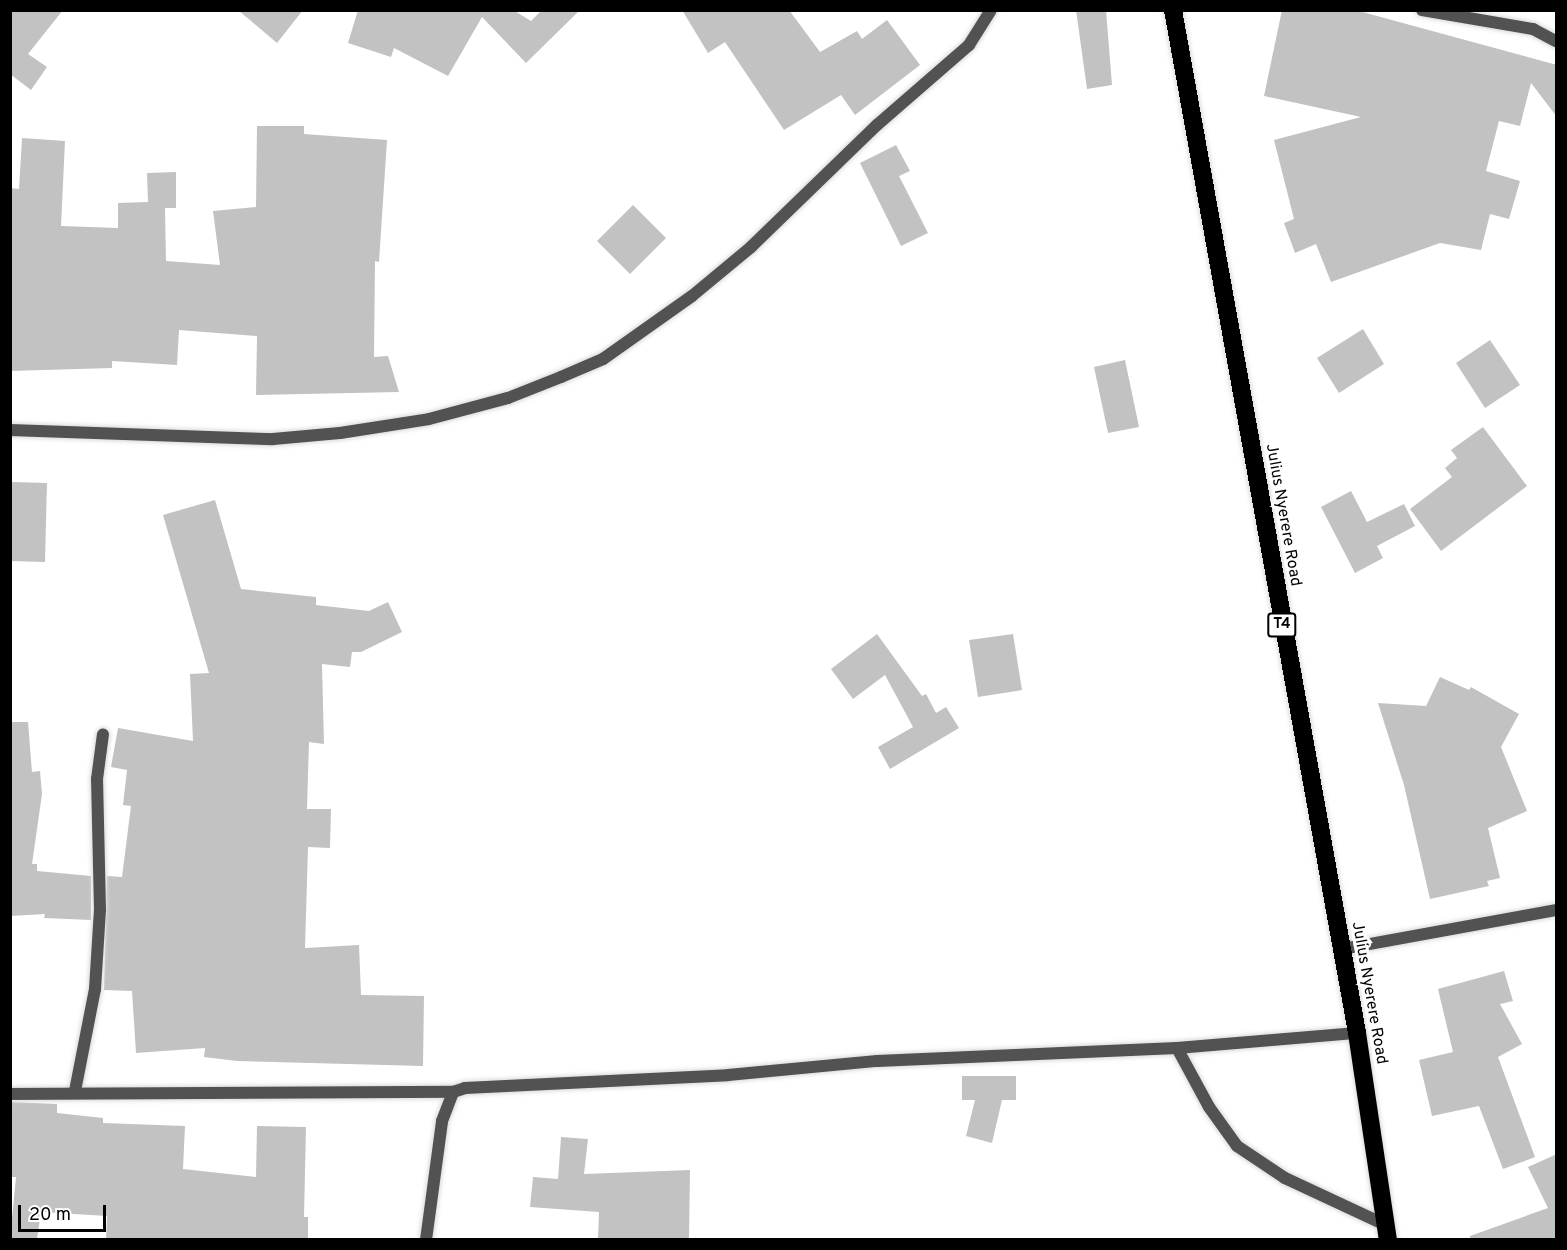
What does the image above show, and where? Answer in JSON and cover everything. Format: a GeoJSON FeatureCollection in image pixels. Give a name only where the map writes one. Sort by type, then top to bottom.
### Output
{"type":"FeatureCollection","features":[{"type":"Feature","properties":{"kind":"highway","name":"Julius Nyerere Road"},"geometry":{"type":"LineString","coordinates":[[1173,10],[1357,1033],[1387,1232]]}},
{"type":"Feature","properties":{"kind":"street"},"geometry":{"type":"LineString","coordinates":[[10,430],[273,439],[340,433],[429,419],[508,398],[571,373],[603,359],[692,296],[751,247],[877,125],[969,45],[992,10]]}},
{"type":"Feature","properties":{"kind":"street"},"geometry":{"type":"LineString","coordinates":[[1422,10],[1533,29],[1557,41]]}},
{"type":"Feature","properties":{"kind":"street"},"geometry":{"type":"LineString","coordinates":[[75,1091],[95,989],[100,910],[97,779],[103,734]]}},
{"type":"Feature","properties":{"kind":"street"},"geometry":{"type":"LineString","coordinates":[[1342,949],[1557,910]]}},
{"type":"Feature","properties":{"kind":"street"},"geometry":{"type":"LineString","coordinates":[[10,1094],[75,1091],[453,1092],[465,1088],[716,1076],[876,1062],[1177,1048],[1357,1033]]}},
{"type":"Feature","properties":{"kind":"street"},"geometry":{"type":"LineString","coordinates":[[1177,1048],[1209,1107],[1237,1146],[1285,1178],[1387,1232]]}},
{"type":"Feature","properties":{"kind":"street"},"geometry":{"type":"LineString","coordinates":[[426,1239],[442,1121],[453,1092]]}},
{"type":"Feature","properties":{"kind":"building"},"geometry":{"type":"Polygon","coordinates":[[[10,10],[63,10],[28,54],[47,67],[31,90],[10,74],[10,10]]]}},
{"type":"Feature","properties":{"kind":"building"},"geometry":{"type":"Polygon","coordinates":[[[238,10],[303,10],[277,43],[238,10]]]}},
{"type":"Feature","properties":{"kind":"building"},"geometry":{"type":"Polygon","coordinates":[[[358,10],[513,10],[531,21],[542,10],[580,10],[526,63],[482,17],[448,76],[394,48],[391,57],[348,43],[358,10]]]}},
{"type":"Feature","properties":{"kind":"building"},"geometry":{"type":"Polygon","coordinates":[[[682,10],[789,10],[820,52],[857,31],[862,39],[887,20],[920,65],[855,115],[841,95],[784,130],[725,42],[708,53],[682,10]]]}},
{"type":"Feature","properties":{"kind":"building"},"geometry":{"type":"Polygon","coordinates":[[[1076,10],[1106,10],[1112,85],[1087,89],[1076,10]]]}},
{"type":"Feature","properties":{"kind":"building"},"geometry":{"type":"Polygon","coordinates":[[[1282,10],[1355,10],[1557,65],[1557,117],[1531,83],[1520,126],[1499,121],[1486,171],[1520,181],[1509,219],[1490,214],[1481,250],[1440,243],[1331,282],[1316,244],[1295,253],[1284,223],[1294,219],[1274,140],[1361,117],[1264,96],[1282,10]]]}},
{"type":"Feature","properties":{"kind":"building"},"geometry":{"type":"Polygon","coordinates":[[[257,126],[304,126],[304,134],[387,140],[379,262],[375,261],[374,357],[388,356],[399,392],[256,395],[257,336],[179,330],[177,365],[112,361],[112,368],[10,371],[10,188],[19,189],[22,138],[65,141],[61,226],[118,228],[118,203],[148,202],[147,173],[176,172],[176,208],[165,208],[166,261],[220,265],[213,211],[256,207],[257,126]]]}},
{"type":"Feature","properties":{"kind":"building"},"geometry":{"type":"Polygon","coordinates":[[[896,145],[910,171],[899,176],[928,233],[901,246],[860,163],[896,145]]]}},
{"type":"Feature","properties":{"kind":"building"},"geometry":{"type":"Polygon","coordinates":[[[633,205],[666,238],[630,274],[597,241],[633,205]]]}},
{"type":"Feature","properties":{"kind":"building"},"geometry":{"type":"Polygon","coordinates":[[[1363,329],[1384,364],[1339,393],[1317,358],[1363,329]]]}},
{"type":"Feature","properties":{"kind":"building"},"geometry":{"type":"Polygon","coordinates":[[[1490,340],[1520,385],[1485,408],[1456,363],[1490,340]]]}},
{"type":"Feature","properties":{"kind":"building"},"geometry":{"type":"Polygon","coordinates":[[[1125,360],[1139,427],[1108,433],[1094,367],[1125,360]]]}},
{"type":"Feature","properties":{"kind":"building"},"geometry":{"type":"Polygon","coordinates":[[[1483,427],[1527,486],[1441,551],[1410,509],[1452,477],[1445,468],[1457,458],[1451,450],[1483,427]]]}},
{"type":"Feature","properties":{"kind":"building"},"geometry":{"type":"Polygon","coordinates":[[[12,482],[47,483],[45,562],[10,561],[12,482]]]}},
{"type":"Feature","properties":{"kind":"building"},"geometry":{"type":"Polygon","coordinates":[[[1351,491],[1367,522],[1404,504],[1415,526],[1377,546],[1383,558],[1355,573],[1321,507],[1351,491]]]}},
{"type":"Feature","properties":{"kind":"building"},"geometry":{"type":"Polygon","coordinates":[[[215,500],[241,589],[316,597],[316,605],[369,611],[388,602],[402,632],[361,652],[352,652],[350,667],[322,664],[324,744],[309,742],[307,809],[331,809],[330,848],[308,847],[305,948],[359,945],[361,995],[424,996],[423,1066],[237,1061],[204,1057],[205,1048],[136,1053],[132,991],[104,990],[107,876],[122,877],[131,806],[123,805],[127,770],[111,767],[118,728],[193,741],[190,674],[209,673],[163,515],[215,500]]]}},
{"type":"Feature","properties":{"kind":"building"},"geometry":{"type":"Polygon","coordinates":[[[877,634],[922,696],[926,694],[936,713],[946,707],[959,728],[890,769],[878,747],[913,727],[885,675],[853,699],[831,669],[877,634]]]}},
{"type":"Feature","properties":{"kind":"building"},"geometry":{"type":"Polygon","coordinates":[[[1013,634],[1022,690],[978,697],[969,640],[1013,634]]]}},
{"type":"Feature","properties":{"kind":"building"},"geometry":{"type":"Polygon","coordinates":[[[1440,677],[1469,690],[1471,687],[1519,714],[1501,747],[1527,811],[1488,828],[1500,878],[1487,881],[1489,886],[1430,899],[1404,785],[1378,703],[1426,706],[1440,677]]]}},
{"type":"Feature","properties":{"kind":"building"},"geometry":{"type":"Polygon","coordinates":[[[10,722],[28,722],[32,772],[40,771],[42,794],[32,864],[37,864],[37,871],[91,876],[91,920],[44,918],[45,914],[10,916],[10,722]]]}},
{"type":"Feature","properties":{"kind":"building"},"geometry":{"type":"Polygon","coordinates":[[[1504,971],[1513,1001],[1500,1004],[1522,1044],[1498,1057],[1535,1157],[1503,1169],[1479,1106],[1432,1116],[1419,1060],[1453,1052],[1438,989],[1504,971]]]}},
{"type":"Feature","properties":{"kind":"building"},"geometry":{"type":"Polygon","coordinates":[[[962,1076],[1016,1076],[1016,1100],[1002,1100],[992,1143],[966,1136],[975,1100],[962,1100],[962,1076]]]}},
{"type":"Feature","properties":{"kind":"building"},"geometry":{"type":"Polygon","coordinates":[[[10,1102],[57,1104],[57,1113],[103,1118],[103,1123],[185,1126],[183,1169],[256,1177],[257,1126],[306,1127],[304,1217],[308,1217],[308,1239],[106,1239],[107,1216],[41,1212],[37,1239],[10,1239],[16,1177],[10,1177],[10,1102]]]}},
{"type":"Feature","properties":{"kind":"building"},"geometry":{"type":"Polygon","coordinates":[[[561,1137],[588,1139],[584,1174],[690,1170],[689,1239],[598,1239],[599,1212],[530,1207],[533,1177],[558,1179],[561,1137]]]}},
{"type":"Feature","properties":{"kind":"building"},"geometry":{"type":"Polygon","coordinates":[[[1557,1154],[1557,1239],[1470,1239],[1470,1236],[1548,1208],[1528,1167],[1557,1154]]]}}]}
